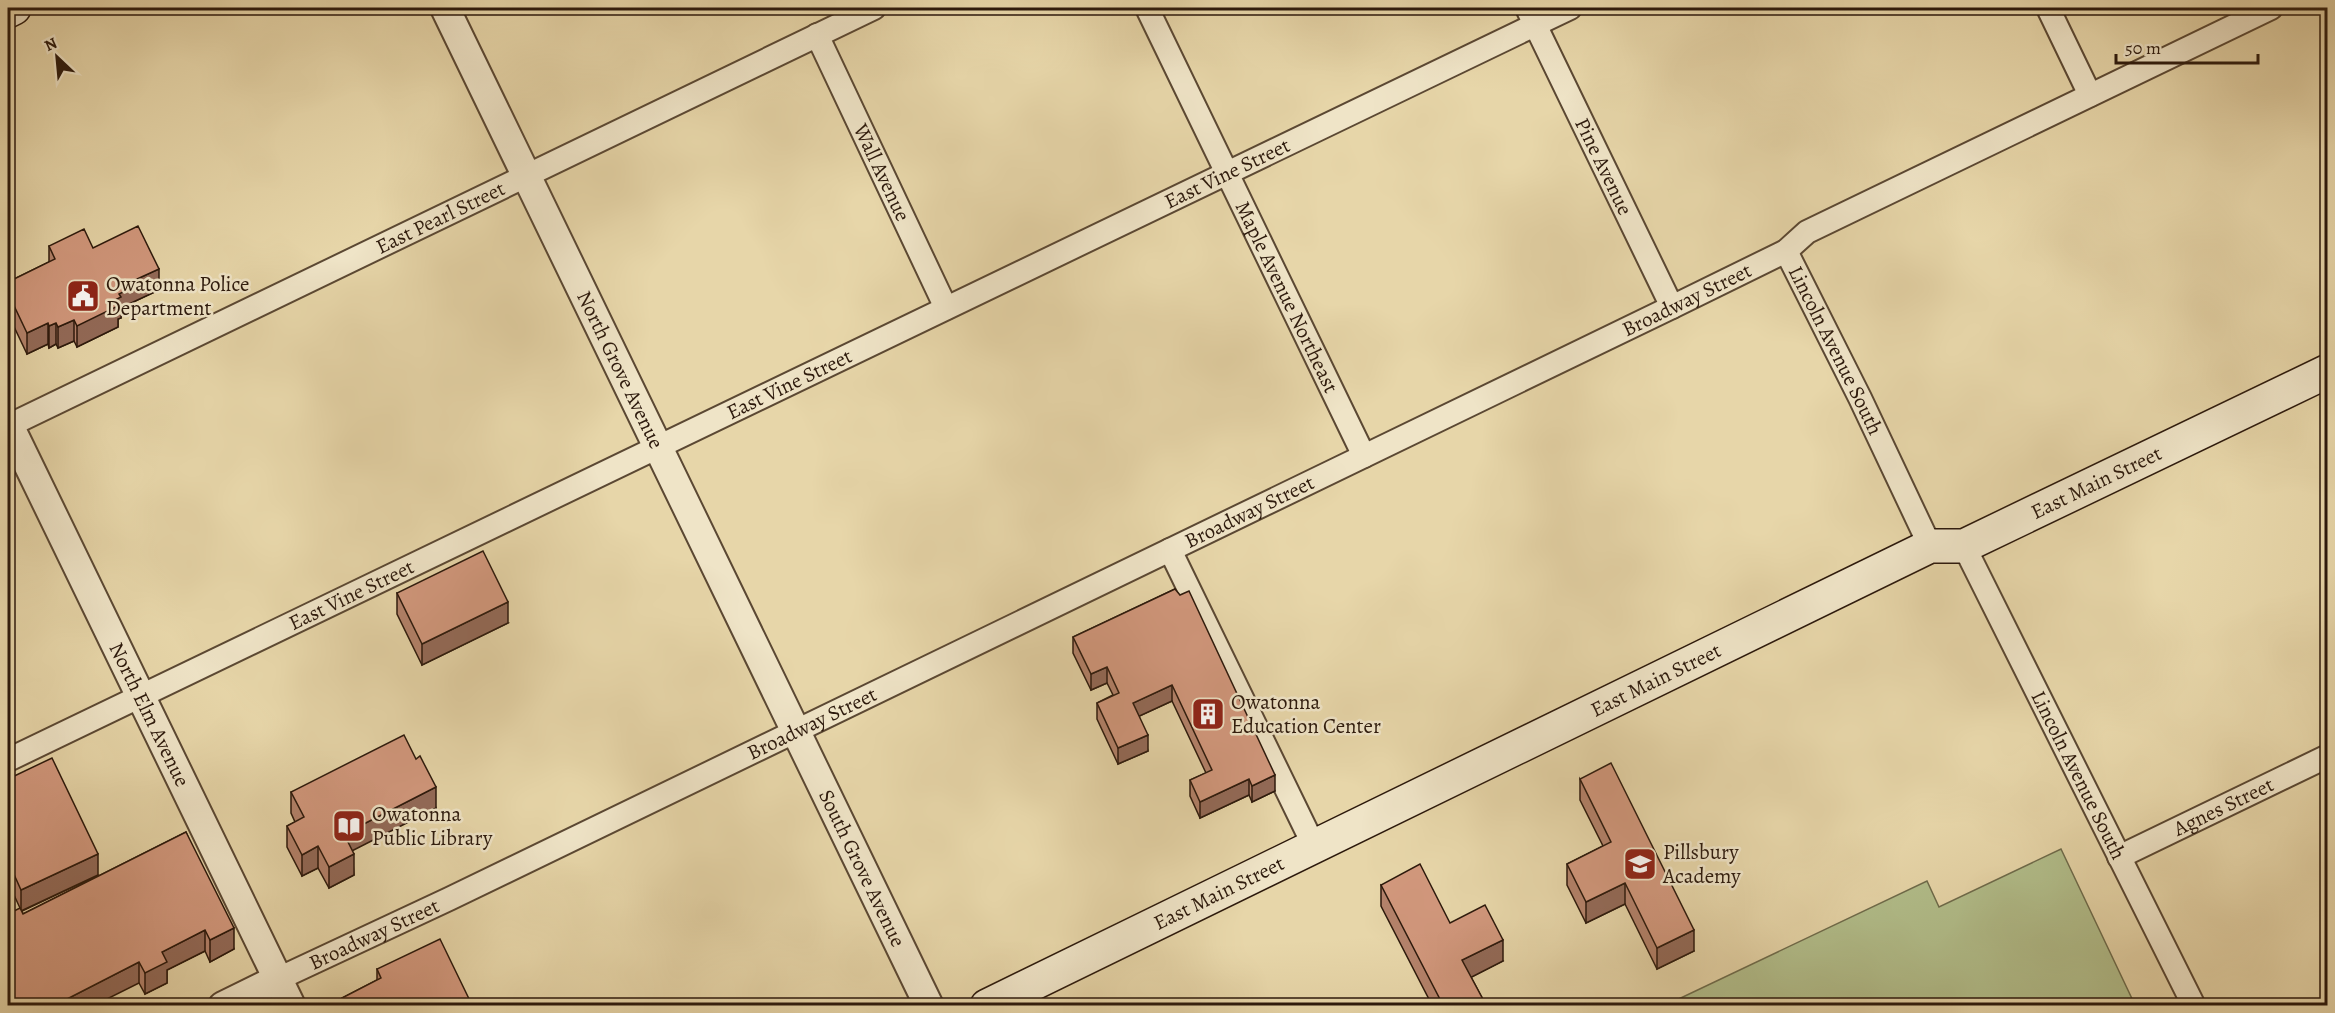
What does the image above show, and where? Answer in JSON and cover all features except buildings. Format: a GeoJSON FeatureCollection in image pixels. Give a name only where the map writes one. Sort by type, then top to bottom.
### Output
{"type":"FeatureCollection","features":[{"type":"Feature","properties":{"kind":"main road"},"geometry":{"type":"LineString","coordinates":[[8,11],[14,8]]}},
{"type":"Feature","properties":{"kind":"main road","name":"East Main Street"},"geometry":{"type":"LineString","coordinates":[[987,1005],[1930,546],[1964,546],[2328,371]]}},
{"type":"Feature","properties":{"kind":"street","name":"North Grove Avenue"},"geometry":{"type":"LineString","coordinates":[[445,8],[796,731]]}},
{"type":"Feature","properties":{"kind":"street","name":"East Pearl Street"},"geometry":{"type":"LineString","coordinates":[[8,425],[874,8]]}},
{"type":"Feature","properties":{"kind":"street","name":"Maple Avenue Northeast"},"geometry":{"type":"LineString","coordinates":[[1148,8],[1364,456]]}},
{"type":"Feature","properties":{"kind":"street","name":"East Vine Street"},"geometry":{"type":"LineString","coordinates":[[8,760],[1227,173],[1531,16],[1570,8]]}},
{"type":"Feature","properties":{"kind":"street"},"geometry":{"type":"LineString","coordinates":[[2048,8],[2090,95]]}},
{"type":"Feature","properties":{"kind":"street","name":"Broadway Street"},"geometry":{"type":"LineString","coordinates":[[223,1005],[449,899],[1672,307],[1786,251],[1807,232],[2271,8]]}},
{"type":"Feature","properties":{"kind":"street","name":"Pine Avenue"},"geometry":{"type":"LineString","coordinates":[[1531,16],[1672,307]]}},
{"type":"Feature","properties":{"kind":"street","name":"Wall Avenue"},"geometry":{"type":"LineString","coordinates":[[817,35],[946,308]]}},
{"type":"Feature","properties":{"kind":"street","name":"Lincoln Avenue South"},"geometry":{"type":"LineString","coordinates":[[1786,251],[1860,398],[1930,546]]}},
{"type":"Feature","properties":{"kind":"street","name":"North Elm Avenue"},"geometry":{"type":"LineString","coordinates":[[8,425],[291,1005]]}},
{"type":"Feature","properties":{"kind":"street","name":"Lincoln Avenue South"},"geometry":{"type":"LineString","coordinates":[[1964,546],[2194,1005]]}},
{"type":"Feature","properties":{"kind":"street"},"geometry":{"type":"LineString","coordinates":[[1170,550],[1314,846]]}},
{"type":"Feature","properties":{"kind":"street","name":"South Grove Avenue"},"geometry":{"type":"LineString","coordinates":[[796,731],[929,1005]]}},
{"type":"Feature","properties":{"kind":"street","name":"Agnes Street"},"geometry":{"type":"LineString","coordinates":[[2119,857],[2328,756]]}},
{"type":"Feature","properties":{"kind":"green space"},"geometry":{"type":"Polygon","coordinates":[[[2061,849],[2135,1005],[1666,1005],[1927,881],[1939,907],[2061,849]]]}},
{"type":"Feature","properties":{"kind":"place","name":"Owatonna Police Department"},"geometry":{"type":"Point","coordinates":[83,296]}},
{"type":"Feature","properties":{"kind":"place","name":"Owatonna Education Center"},"geometry":{"type":"Point","coordinates":[1208,714]}},
{"type":"Feature","properties":{"kind":"place","name":"Owatonna Public Library"},"geometry":{"type":"Point","coordinates":[349,826]}},
{"type":"Feature","properties":{"kind":"place","name":"Pillsbury Academy"},"geometry":{"type":"Point","coordinates":[1640,864]}}]}
